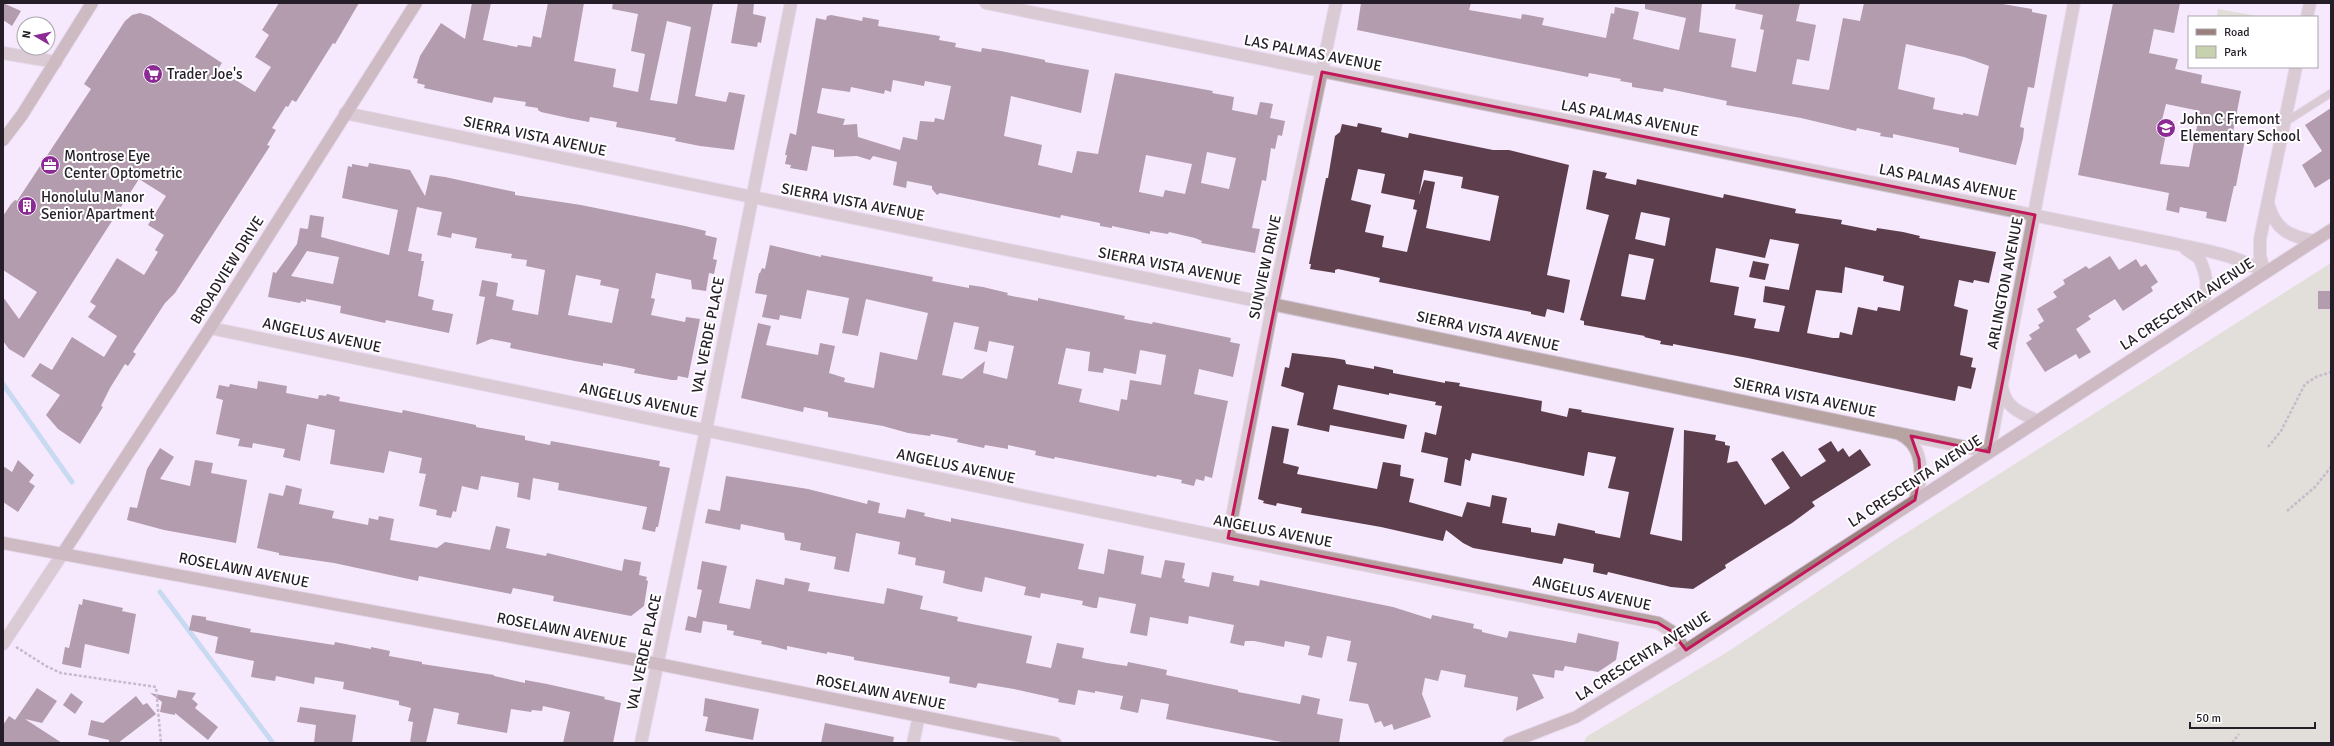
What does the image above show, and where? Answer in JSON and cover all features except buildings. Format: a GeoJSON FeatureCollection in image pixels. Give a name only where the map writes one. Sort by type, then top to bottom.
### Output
{"type":"FeatureCollection","features":[{"type":"Feature","properties":{"kind":"street"},"geometry":{"type":"LineString","coordinates":[[3,140],[22,115],[92,3]]}},
{"type":"Feature","properties":{"kind":"street","name":"BROADVIEW DRIVE"},"geometry":{"type":"LineString","coordinates":[[63,553],[210,328],[416,3]]}},
{"type":"Feature","properties":{"kind":"street","name":"VAL VERDE PLACE"},"geometry":{"type":"LineString","coordinates":[[641,743],[706,430],[751,197],[791,3]]}},
{"type":"Feature","properties":{"kind":"street","name":"LAS PALMAS AVENUE"},"geometry":{"type":"LineString","coordinates":[[986,3],[2176,244],[2237,258],[2249,262],[2265,273]]}},
{"type":"Feature","properties":{"kind":"street","name":"SUNVIEW DRIVE"},"geometry":{"type":"LineString","coordinates":[[1228,538],[1273,303],[1336,3]]}},
{"type":"Feature","properties":{"kind":"street","name":"ARLINGTON AVENUE"},"geometry":{"type":"LineString","coordinates":[[1988,452],[2035,215],[2074,3]]}},
{"type":"Feature","properties":{"kind":"street"},"geometry":{"type":"LineString","coordinates":[[2307,16],[2310,3]]}},
{"type":"Feature","properties":{"kind":"street"},"geometry":{"type":"LineString","coordinates":[[3,53],[56,62]]}},
{"type":"Feature","properties":{"kind":"street"},"geometry":{"type":"LineString","coordinates":[[2265,273],[2260,256],[2260,239],[2296,68]]}},
{"type":"Feature","properties":{"kind":"street","name":"SIERRA VISTA AVENUE"},"geometry":{"type":"LineString","coordinates":[[345,113],[1273,303],[1988,452]]}},
{"type":"Feature","properties":{"kind":"street"},"geometry":{"type":"LineString","coordinates":[[2268,201],[2272,218],[2278,227],[2290,234],[2314,241]]}},
{"type":"Feature","properties":{"kind":"street","name":"LA CRESCENTA AVENUE"},"geometry":{"type":"LineString","coordinates":[[1509,743],[1576,717],[1686,650],[2036,420],[2331,230]]}},
{"type":"Feature","properties":{"kind":"street"},"geometry":{"type":"LineString","coordinates":[[2176,244],[2199,258],[2204,269],[2207,284],[2206,298],[2194,319]]}},
{"type":"Feature","properties":{"kind":"street","name":"ANGELUS AVENUE"},"geometry":{"type":"LineString","coordinates":[[210,328],[1228,538],[1658,623],[1671,631],[1686,650]]}},
{"type":"Feature","properties":{"kind":"street"},"geometry":{"type":"LineString","coordinates":[[2002,384],[2006,401],[2020,413],[2036,420]]}},
{"type":"Feature","properties":{"kind":"street"},"geometry":{"type":"LineString","coordinates":[[1897,433],[1908,439],[1916,449],[1919,459],[1920,474],[1915,500]]}},
{"type":"Feature","properties":{"kind":"street","name":"ROSELAWN AVENUE"},"geometry":{"type":"LineString","coordinates":[[3,543],[658,664],[1055,743]]}},
{"type":"Feature","properties":{"kind":"street"},"geometry":{"type":"LineString","coordinates":[[4,642],[63,553]]}},
{"type":"Feature","properties":{"kind":"street"},"geometry":{"type":"LineString","coordinates":[[913,743],[919,716]]}},
{"type":"Feature","properties":{"kind":"lane"},"geometry":{"type":"LineString","coordinates":[[2284,123],[2331,93]]}},
{"type":"Feature","properties":{"kind":"path"},"geometry":{"type":"LineString","coordinates":[[2268,447],[2281,431],[2305,384],[2316,377],[2331,372]]}},
{"type":"Feature","properties":{"kind":"path"},"geometry":{"type":"LineString","coordinates":[[2287,511],[2315,487],[2331,467]]}},
{"type":"Feature","properties":{"kind":"path"},"geometry":{"type":"LineString","coordinates":[[4,642],[61,673],[156,687],[161,743]]}},
{"type":"Feature","properties":{"kind":"path"},"geometry":{"type":"LineString","coordinates":[[2232,743],[2239,734]]}},
{"type":"Feature","properties":{"kind":"highlighted area"},"geometry":{"type":"Polygon","coordinates":[[[1322,72],[2035,215],[1989,452],[1911,436],[1919,459],[1920,474],[1915,500],[1686,650],[1671,631],[1658,623],[1228,538],[1322,72]]]}},
{"type":"Feature","properties":{"kind":"green space"},"geometry":{"type":"Polygon","coordinates":[[[2219,9],[2257,16],[2217,16],[2219,9]]]}},
{"type":"Feature","properties":{"kind":"green space"},"geometry":{"type":"Polygon","coordinates":[[[2331,263],[2331,743],[1584,743],[1586,737],[1732,649],[1895,540],[2331,263]]]}},
{"type":"Feature","properties":{"kind":"waterway"},"geometry":{"type":"LineString","coordinates":[[3,384],[72,482]]}},
{"type":"Feature","properties":{"kind":"waterway"},"geometry":{"type":"LineString","coordinates":[[160,592],[273,743]]}},
{"type":"Feature","properties":{"kind":"place","name":"Trader Joe's"},"geometry":{"type":"Point","coordinates":[153,74]}},
{"type":"Feature","properties":{"kind":"place","name":"John C Fremont Elementary School"},"geometry":{"type":"Point","coordinates":[2166,128]}},
{"type":"Feature","properties":{"kind":"place","name":"Montrose Eye Center Optometric"},"geometry":{"type":"Point","coordinates":[50,165]}},
{"type":"Feature","properties":{"kind":"place","name":"Honolulu Manor Senior Apartment"},"geometry":{"type":"Point","coordinates":[27,206]}}]}
